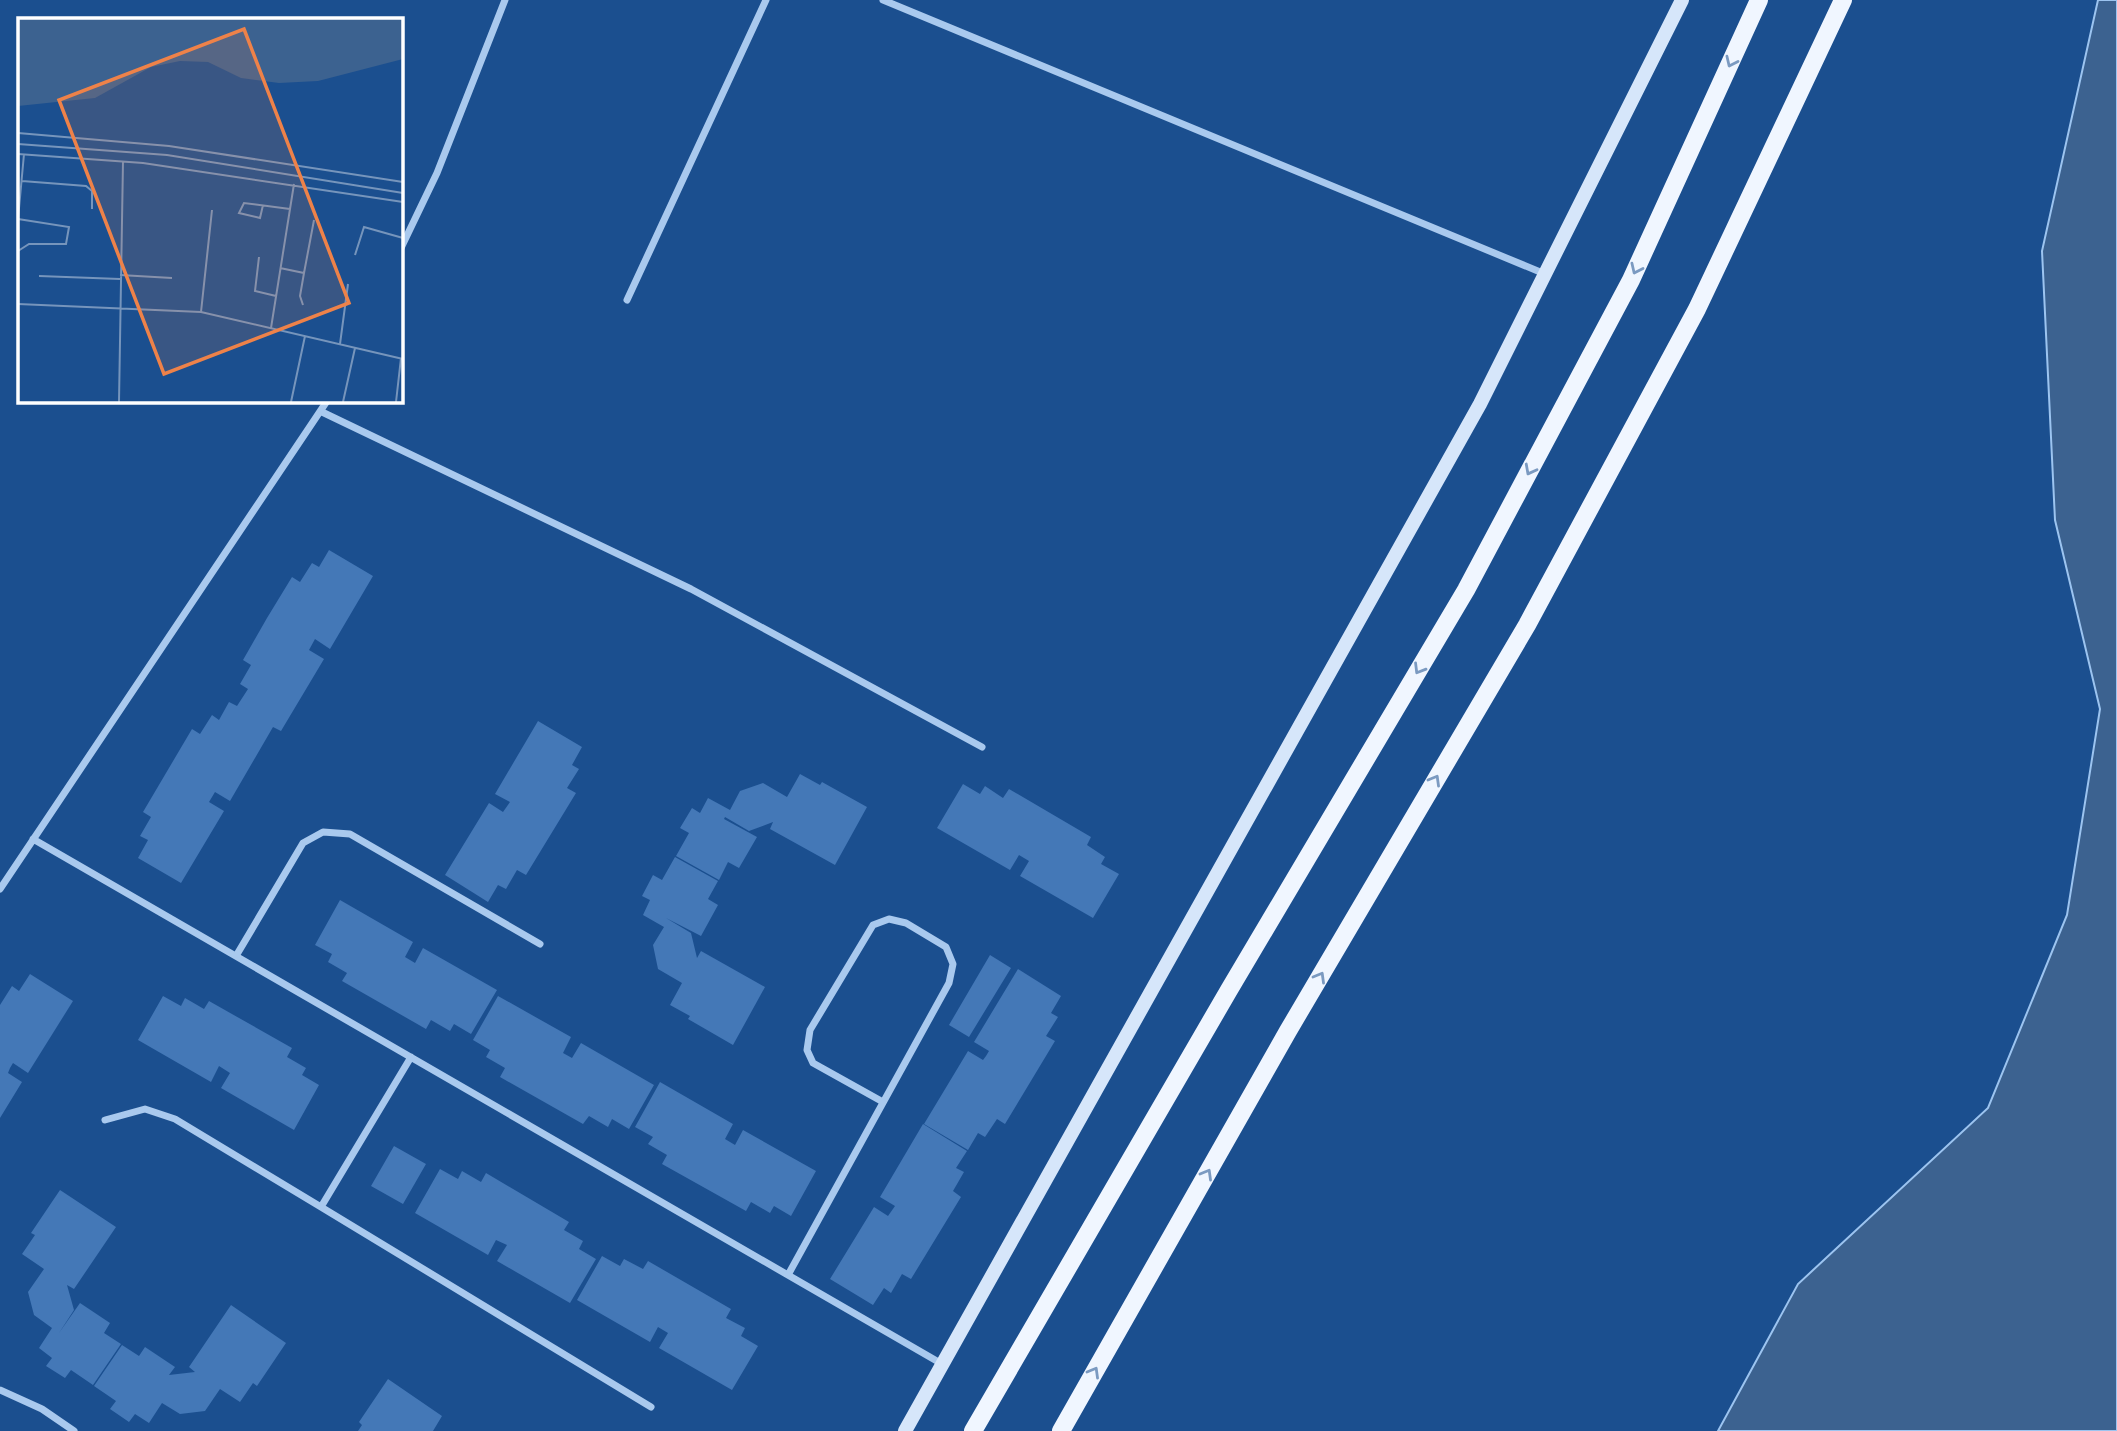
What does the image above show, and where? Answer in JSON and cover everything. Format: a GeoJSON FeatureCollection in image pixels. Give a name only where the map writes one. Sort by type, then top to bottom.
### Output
{"type":"FeatureCollection","features":[{"type":"Feature","properties":{"kind":"main road"},"geometry":{"type":"LineString","coordinates":[[973,1431],[1216,1012],[1466,590],[1631,280],[1759,0]]}},
{"type":"Feature","properties":{"kind":"main road"},"geometry":{"type":"LineString","coordinates":[[1060,1431],[1288,1031],[1527,625],[1697,309],[1843,0]]}},
{"type":"Feature","properties":{"kind":"street"},"geometry":{"type":"LineString","coordinates":[[402,246],[437,173],[505,0]]}},
{"type":"Feature","properties":{"kind":"street"},"geometry":{"type":"LineString","coordinates":[[627,300],[766,0]]}},
{"type":"Feature","properties":{"kind":"street"},"geometry":{"type":"LineString","coordinates":[[883,0],[1546,274]]}},
{"type":"Feature","properties":{"kind":"street"},"geometry":{"type":"LineString","coordinates":[[905,1431],[1480,404],[1682,0]]}},
{"type":"Feature","properties":{"kind":"street"},"geometry":{"type":"LineString","coordinates":[[0,888],[326,402]]}},
{"type":"Feature","properties":{"kind":"street"},"geometry":{"type":"LineString","coordinates":[[321,412],[691,589],[982,747]]}},
{"type":"Feature","properties":{"kind":"street"},"geometry":{"type":"LineString","coordinates":[[236,956],[303,843],[323,832],[350,834],[540,944]]}},
{"type":"Feature","properties":{"kind":"street"},"geometry":{"type":"LineString","coordinates":[[33,839],[943,1365]]}},
{"type":"Feature","properties":{"kind":"street"},"geometry":{"type":"LineString","coordinates":[[788,1275],[949,983],[953,964],[946,947],[906,923],[889,919],[873,925],[810,1031],[807,1050],[813,1063],[883,1102]]}},
{"type":"Feature","properties":{"kind":"street"},"geometry":{"type":"LineString","coordinates":[[321,1207],[411,1057]]}},
{"type":"Feature","properties":{"kind":"street"},"geometry":{"type":"LineString","coordinates":[[105,1120],[145,1109],[175,1119],[651,1407]]}},
{"type":"Feature","properties":{"kind":"street"},"geometry":{"type":"LineString","coordinates":[[0,1390],[42,1409],[74,1431]]}},
{"type":"Feature","properties":{"kind":"water"},"geometry":{"type":"Polygon","coordinates":[[[2098,0],[2117,0],[2117,1431],[1718,1431],[1798,1284],[1988,1108],[2067,915],[2100,709],[2055,520],[2042,251],[2098,0]]]}},
{"type":"Feature","properties":{"kind":"building"},"geometry":{"type":"Polygon","coordinates":[[[329,550],[373,576],[330,649],[315,639],[309,650],[324,659],[281,731],[273,727],[230,801],[215,792],[209,802],[224,811],[181,883],[138,858],[148,840],[140,836],[151,817],[143,812],[192,729],[200,734],[212,715],[219,720],[229,702],[237,706],[248,689],[240,684],[251,665],[243,660],[267,618],[292,577],[300,582],[312,563],[319,567],[329,550]]]}},
{"type":"Feature","properties":{"kind":"building"},"geometry":{"type":"Polygon","coordinates":[[[538,721],[582,747],[572,765],[579,769],[567,788],[576,793],[526,875],[517,870],[506,889],[498,885],[488,902],[445,875],[489,803],[503,812],[510,802],[495,794],[538,721]]]}},
{"type":"Feature","properties":{"kind":"building"},"geometry":{"type":"Polygon","coordinates":[[[800,774],[820,785],[822,782],[867,807],[835,865],[770,829],[773,822],[749,831],[725,817],[724,819],[757,837],[739,868],[728,862],[719,880],[676,856],[689,833],[680,828],[692,808],[700,813],[708,798],[730,810],[740,791],[763,783],[787,797],[800,774]]]}},
{"type":"Feature","properties":{"kind":"building"},"geometry":{"type":"Polygon","coordinates":[[[963,784],[980,794],[985,786],[1003,798],[1009,789],[1091,837],[1087,845],[1105,857],[1101,864],[1119,874],[1093,918],[1020,876],[1029,861],[1019,855],[1010,870],[937,828],[963,784]]]}},
{"type":"Feature","properties":{"kind":"building"},"geometry":{"type":"Polygon","coordinates":[[[675,857],[718,881],[708,899],[718,905],[701,936],[666,918],[691,933],[697,958],[701,951],[765,987],[733,1045],[688,1019],[690,1016],[670,1005],[682,983],[658,969],[653,945],[664,927],[643,915],[650,900],[642,896],[653,875],[662,880],[675,857]]]}},
{"type":"Feature","properties":{"kind":"building"},"geometry":{"type":"Polygon","coordinates":[[[340,900],[413,942],[405,957],[415,963],[423,948],[497,990],[471,1034],[454,1024],[450,1031],[431,1020],[426,1029],[342,981],[347,973],[328,962],[332,954],[315,945],[340,900]]]}},
{"type":"Feature","properties":{"kind":"building"},"geometry":{"type":"Polygon","coordinates":[[[990,955],[1011,968],[969,1037],[949,1025],[990,955]]]}},
{"type":"Feature","properties":{"kind":"building"},"geometry":{"type":"Polygon","coordinates":[[[1018,969],[1061,996],[1051,1013],[1058,1017],[1046,1036],[1055,1041],[1005,1124],[997,1119],[985,1137],[978,1133],[968,1150],[924,1124],[968,1051],[983,1060],[986,1056],[989,1051],[974,1042],[1018,969]]]}},
{"type":"Feature","properties":{"kind":"building"},"geometry":{"type":"Polygon","coordinates":[[[30,974],[73,1001],[28,1073],[13,1063],[8,1073],[22,1082],[0,1118],[0,1005],[12,986],[19,991],[30,974]]]}},
{"type":"Feature","properties":{"kind":"building"},"geometry":{"type":"Polygon","coordinates":[[[163,996],[181,1006],[185,998],[204,1009],[209,1001],[292,1048],[287,1057],[306,1068],[302,1075],[319,1085],[294,1130],[221,1088],[230,1073],[219,1066],[211,1082],[138,1040],[163,996]]]}},
{"type":"Feature","properties":{"kind":"building"},"geometry":{"type":"Polygon","coordinates":[[[498,996],[571,1037],[563,1053],[572,1058],[581,1043],[654,1085],[629,1129],[612,1119],[608,1127],[589,1116],[583,1124],[500,1077],[505,1068],[486,1057],[490,1050],[473,1040],[498,996]]]}},
{"type":"Feature","properties":{"kind":"building"},"geometry":{"type":"Polygon","coordinates":[[[660,1082],[733,1124],[725,1139],[735,1145],[743,1130],[816,1171],[791,1216],[774,1206],[770,1213],[751,1202],[746,1211],[662,1164],[667,1155],[648,1144],[653,1137],[635,1127],[660,1082]]]}},
{"type":"Feature","properties":{"kind":"building"},"geometry":{"type":"Polygon","coordinates":[[[923,1124],[967,1151],[956,1168],[964,1172],[953,1191],[961,1197],[911,1279],[902,1274],[891,1293],[884,1288],[873,1305],[830,1279],[874,1207],[888,1216],[895,1206],[880,1197],[923,1124]]]}},
{"type":"Feature","properties":{"kind":"building"},"geometry":{"type":"Polygon","coordinates":[[[394,1146],[426,1164],[403,1204],[371,1186],[394,1146]]]}},
{"type":"Feature","properties":{"kind":"building"},"geometry":{"type":"Polygon","coordinates":[[[440,1169],[458,1179],[462,1171],[481,1182],[486,1173],[569,1222],[564,1230],[583,1241],[579,1249],[596,1259],[570,1303],[497,1261],[507,1245],[496,1240],[488,1255],[415,1213],[440,1169]]]}},
{"type":"Feature","properties":{"kind":"building"},"geometry":{"type":"Polygon","coordinates":[[[60,1190],[116,1227],[74,1289],[67,1285],[74,1310],[59,1333],[80,1303],[110,1323],[104,1333],[121,1344],[93,1385],[71,1370],[65,1378],[46,1366],[52,1358],[39,1348],[52,1328],[34,1315],[28,1292],[44,1269],[22,1254],[35,1235],[31,1233],[60,1190]]]}},
{"type":"Feature","properties":{"kind":"building"},"geometry":{"type":"Polygon","coordinates":[[[602,1256],[620,1266],[624,1259],[643,1269],[648,1261],[731,1309],[726,1318],[745,1328],[741,1336],[758,1346],[732,1390],[659,1348],[668,1333],[658,1327],[650,1342],[577,1300],[602,1256]]]}},
{"type":"Feature","properties":{"kind":"building"},"geometry":{"type":"Polygon","coordinates":[[[231,1305],[286,1343],[257,1386],[253,1383],[240,1402],[220,1389],[205,1411],[180,1414],[162,1403],[149,1423],[135,1414],[129,1422],[110,1409],[116,1401],[94,1386],[122,1345],[139,1356],[145,1347],[175,1367],[169,1375],[195,1372],[189,1367],[231,1305]]]}},
{"type":"Feature","properties":{"kind":"building"},"geometry":{"type":"Polygon","coordinates":[[[388,1379],[442,1416],[433,1431],[358,1431],[362,1425],[359,1422],[388,1379]]]}}]}
